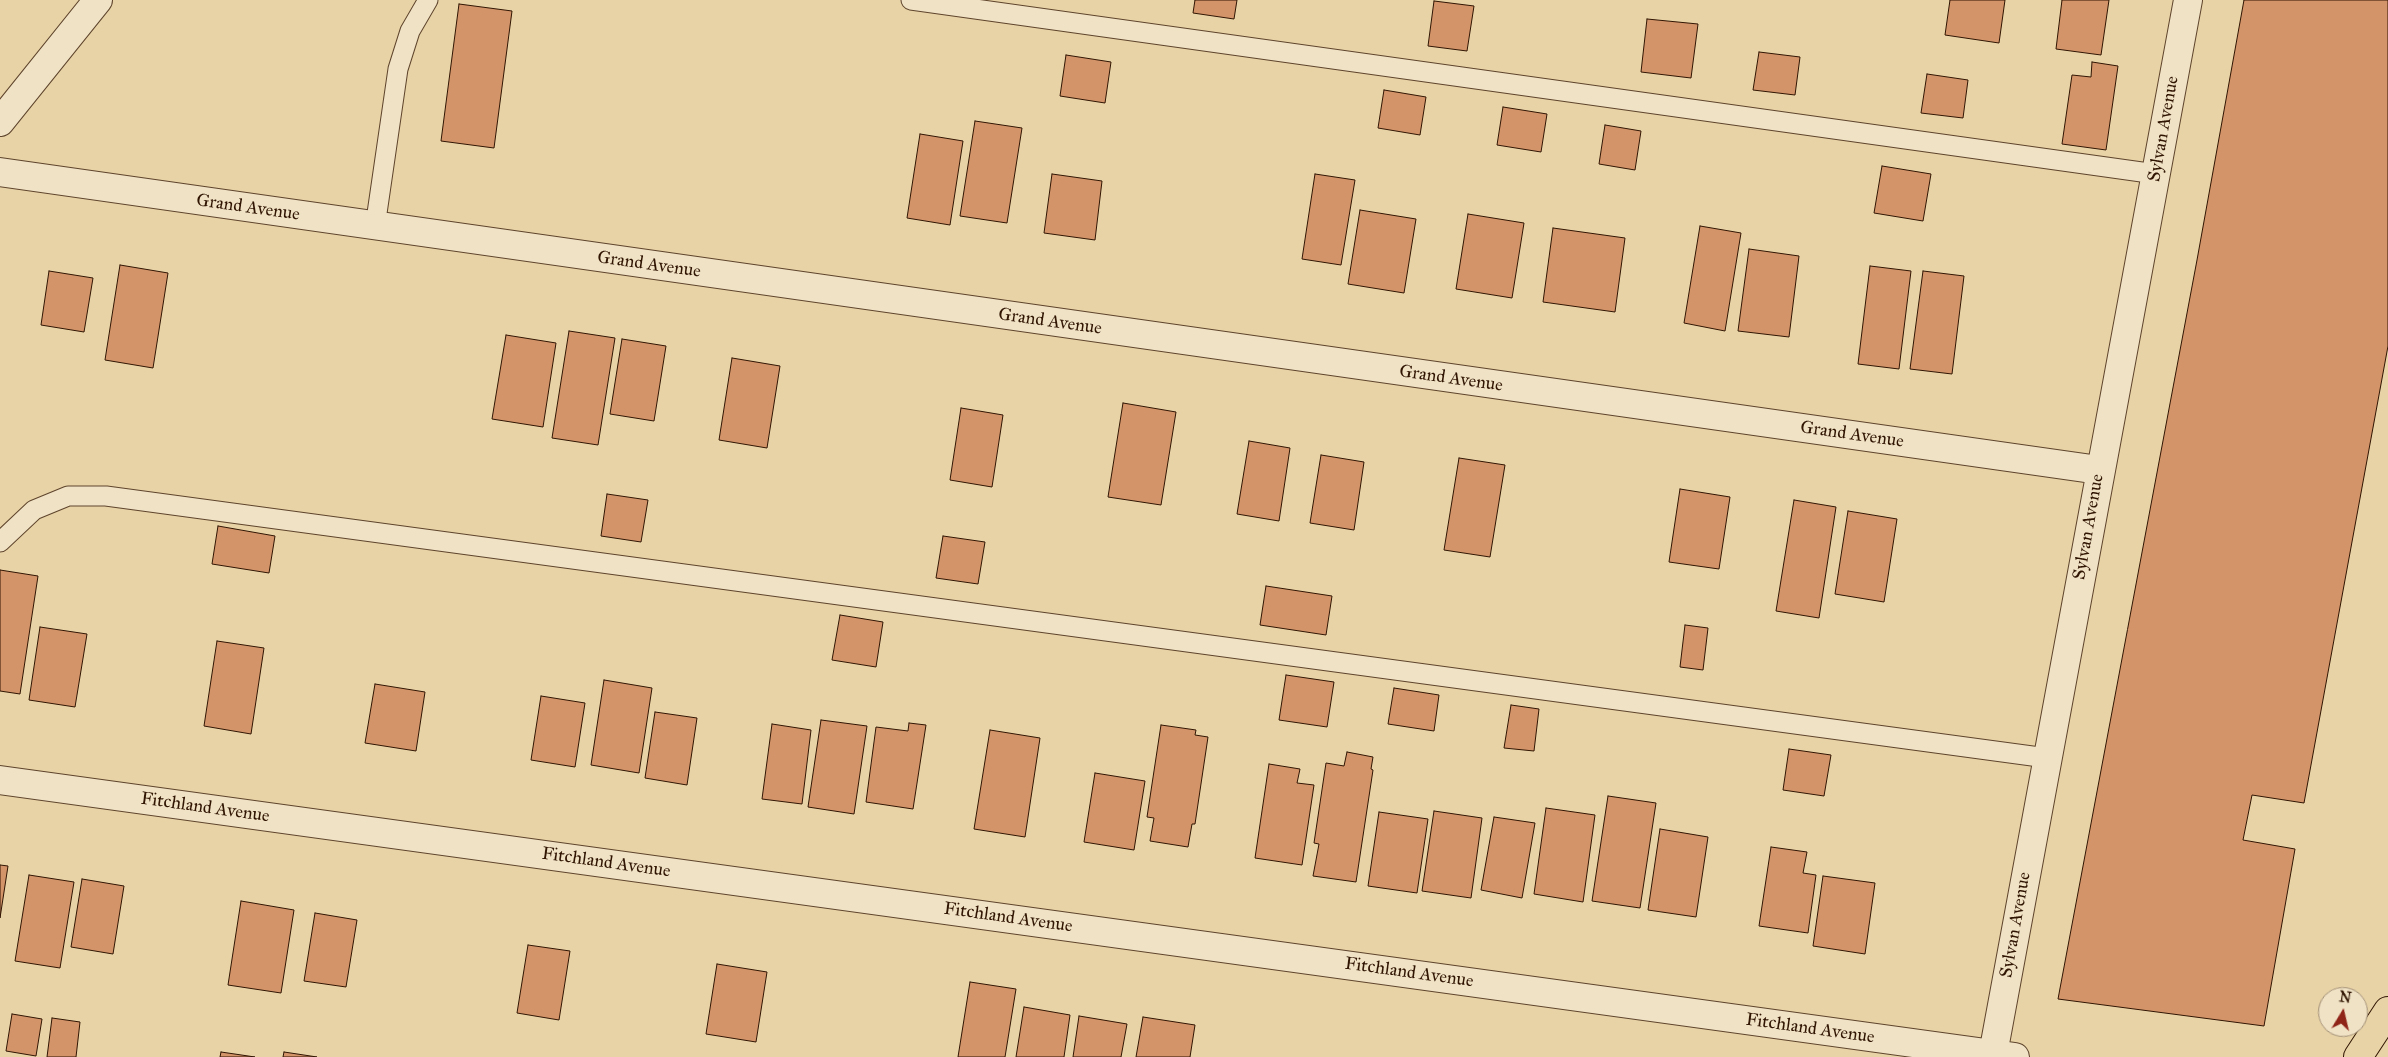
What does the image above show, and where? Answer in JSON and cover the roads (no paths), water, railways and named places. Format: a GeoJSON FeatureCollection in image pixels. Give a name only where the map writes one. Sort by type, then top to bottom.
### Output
{"type":"FeatureCollection","features":[{"type":"Feature","properties":{"kind":"main road"},"geometry":{"type":"LineString","coordinates":[[2358,1057],[2388,1012]]}},
{"type":"Feature","properties":{"kind":"street"},"geometry":{"type":"LineString","coordinates":[[0,122],[98,0]]}},
{"type":"Feature","properties":{"kind":"street","name":"Sylvan Avenue"},"geometry":{"type":"LineString","coordinates":[[2004,1055],[2047,758],[2188,0]]}},
{"type":"Feature","properties":{"kind":"street","name":"Grand Avenue"},"geometry":{"type":"LineString","coordinates":[[0,172],[2100,470]]}},
{"type":"Feature","properties":{"kind":"street","name":"Fitchland Avenue"},"geometry":{"type":"LineString","coordinates":[[0,780],[1891,1048],[2004,1055]]}},
{"type":"Feature","properties":{"kind":"lane"},"geometry":{"type":"LineString","coordinates":[[375,226],[398,69],[410,31],[428,0]]}},
{"type":"Feature","properties":{"kind":"lane"},"geometry":{"type":"LineString","coordinates":[[911,0],[2156,174]]}},
{"type":"Feature","properties":{"kind":"lane"},"geometry":{"type":"LineString","coordinates":[[0,542],[34,510],[68,496],[106,496],[2047,758]]}}]}
